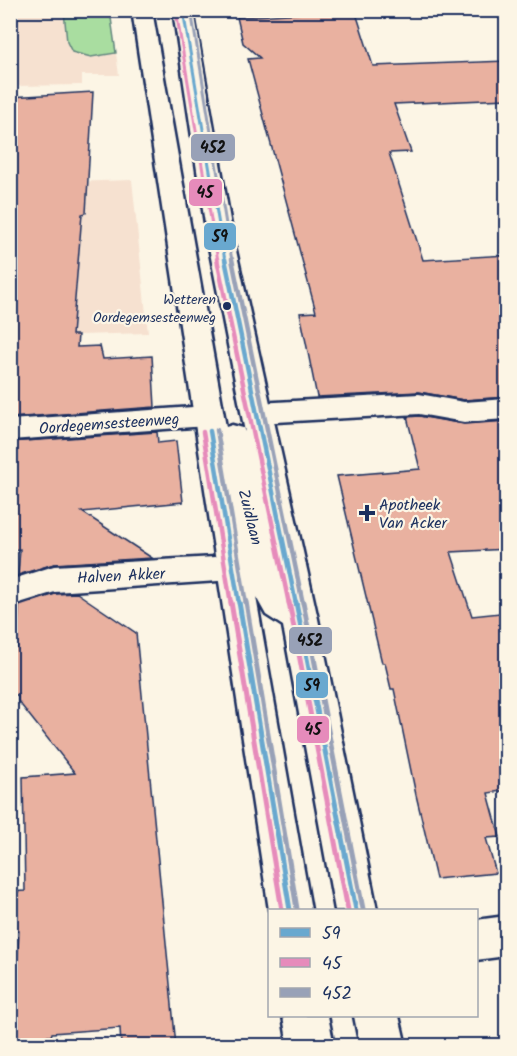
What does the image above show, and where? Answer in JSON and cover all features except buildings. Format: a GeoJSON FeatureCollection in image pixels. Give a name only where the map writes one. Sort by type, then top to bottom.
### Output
{"type":"FeatureCollection","features":[{"type":"Feature","properties":{"kind":"main road","name":"Zuidlaan"},"geometry":{"type":"LineString","coordinates":[[142,10],[290,909]]}},
{"type":"Feature","properties":{"kind":"main road","name":"Zuidlaan"},"geometry":{"type":"LineString","coordinates":[[183,10],[220,237],[300,619],[356,909]]}},
{"type":"Feature","properties":{"kind":"main road"},"geometry":{"type":"LineString","coordinates":[[179,232],[196,242],[204,283],[214,299],[222,341],[231,352],[246,359]]}},
{"type":"Feature","properties":{"kind":"main road"},"geometry":{"type":"LineString","coordinates":[[258,413],[419,404],[464,412],[507,409]]}},
{"type":"Feature","properties":{"kind":"main road","name":"Zuidlaan"},"geometry":{"type":"LineString","coordinates":[[207,416],[221,418],[229,424],[240,474],[250,503],[267,586],[278,606],[300,619]]}},
{"type":"Feature","properties":{"kind":"main road","name":"Oordegemsesteenweg"},"geometry":{"type":"LineString","coordinates":[[10,430],[207,416]]}},
{"type":"Feature","properties":{"kind":"main road","name":"Halven Akker"},"geometry":{"type":"LineString","coordinates":[[10,593],[54,579],[234,568]]}},
{"type":"Feature","properties":{"kind":"main road"},"geometry":{"type":"LineString","coordinates":[[478,940],[507,936]]}},
{"type":"Feature","properties":{"kind":"main road"},"geometry":{"type":"LineString","coordinates":[[306,1017],[311,1046]]}},
{"type":"Feature","properties":{"kind":"main road"},"geometry":{"type":"LineString","coordinates":[[377,1017],[383,1046]]}},
{"type":"Feature","properties":{"kind":"shaded area"},"geometry":{"type":"Polygon","coordinates":[[[10,11],[110,11],[119,75],[82,75],[82,85],[11,86],[10,11]]]}},
{"type":"Feature","properties":{"kind":"shaded area"},"geometry":{"type":"Polygon","coordinates":[[[132,180],[148,333],[11,337],[10,184],[132,180]]]}},
{"type":"Feature","properties":{"kind":"green space"},"geometry":{"type":"Polygon","coordinates":[[[64,11],[110,11],[116,53],[91,57],[72,52],[67,42],[64,11]]]}},
{"type":"Feature","properties":{"kind":"transit line","name":"59"},"geometry":{"type":"LineString","coordinates":[[183,10],[220,237],[288,562],[356,909]]}},
{"type":"Feature","properties":{"kind":"transit line","name":"452"},"geometry":{"type":"LineString","coordinates":[[191,10],[227,236],[295,561],[363,909]]}},
{"type":"Feature","properties":{"kind":"transit line","name":"45"},"geometry":{"type":"LineString","coordinates":[[176,11],[213,239],[281,563],[348,909]]}},
{"type":"Feature","properties":{"kind":"transit line","name":"452"},"geometry":{"type":"LineString","coordinates":[[217,430],[297,909]]}},
{"type":"Feature","properties":{"kind":"transit line","name":"59"},"geometry":{"type":"LineString","coordinates":[[210,431],[290,909]]}},
{"type":"Feature","properties":{"kind":"transit line","name":"45"},"geometry":{"type":"LineString","coordinates":[[203,432],[282,909]]}},
{"type":"Feature","properties":{"kind":"place","name":"Wetteren Oordegemsesteenweg"},"geometry":{"type":"Point","coordinates":[227,306]}},
{"type":"Feature","properties":{"kind":"place","name":"Apotheek Van Acker"},"geometry":{"type":"Point","coordinates":[367,513]}}]}
